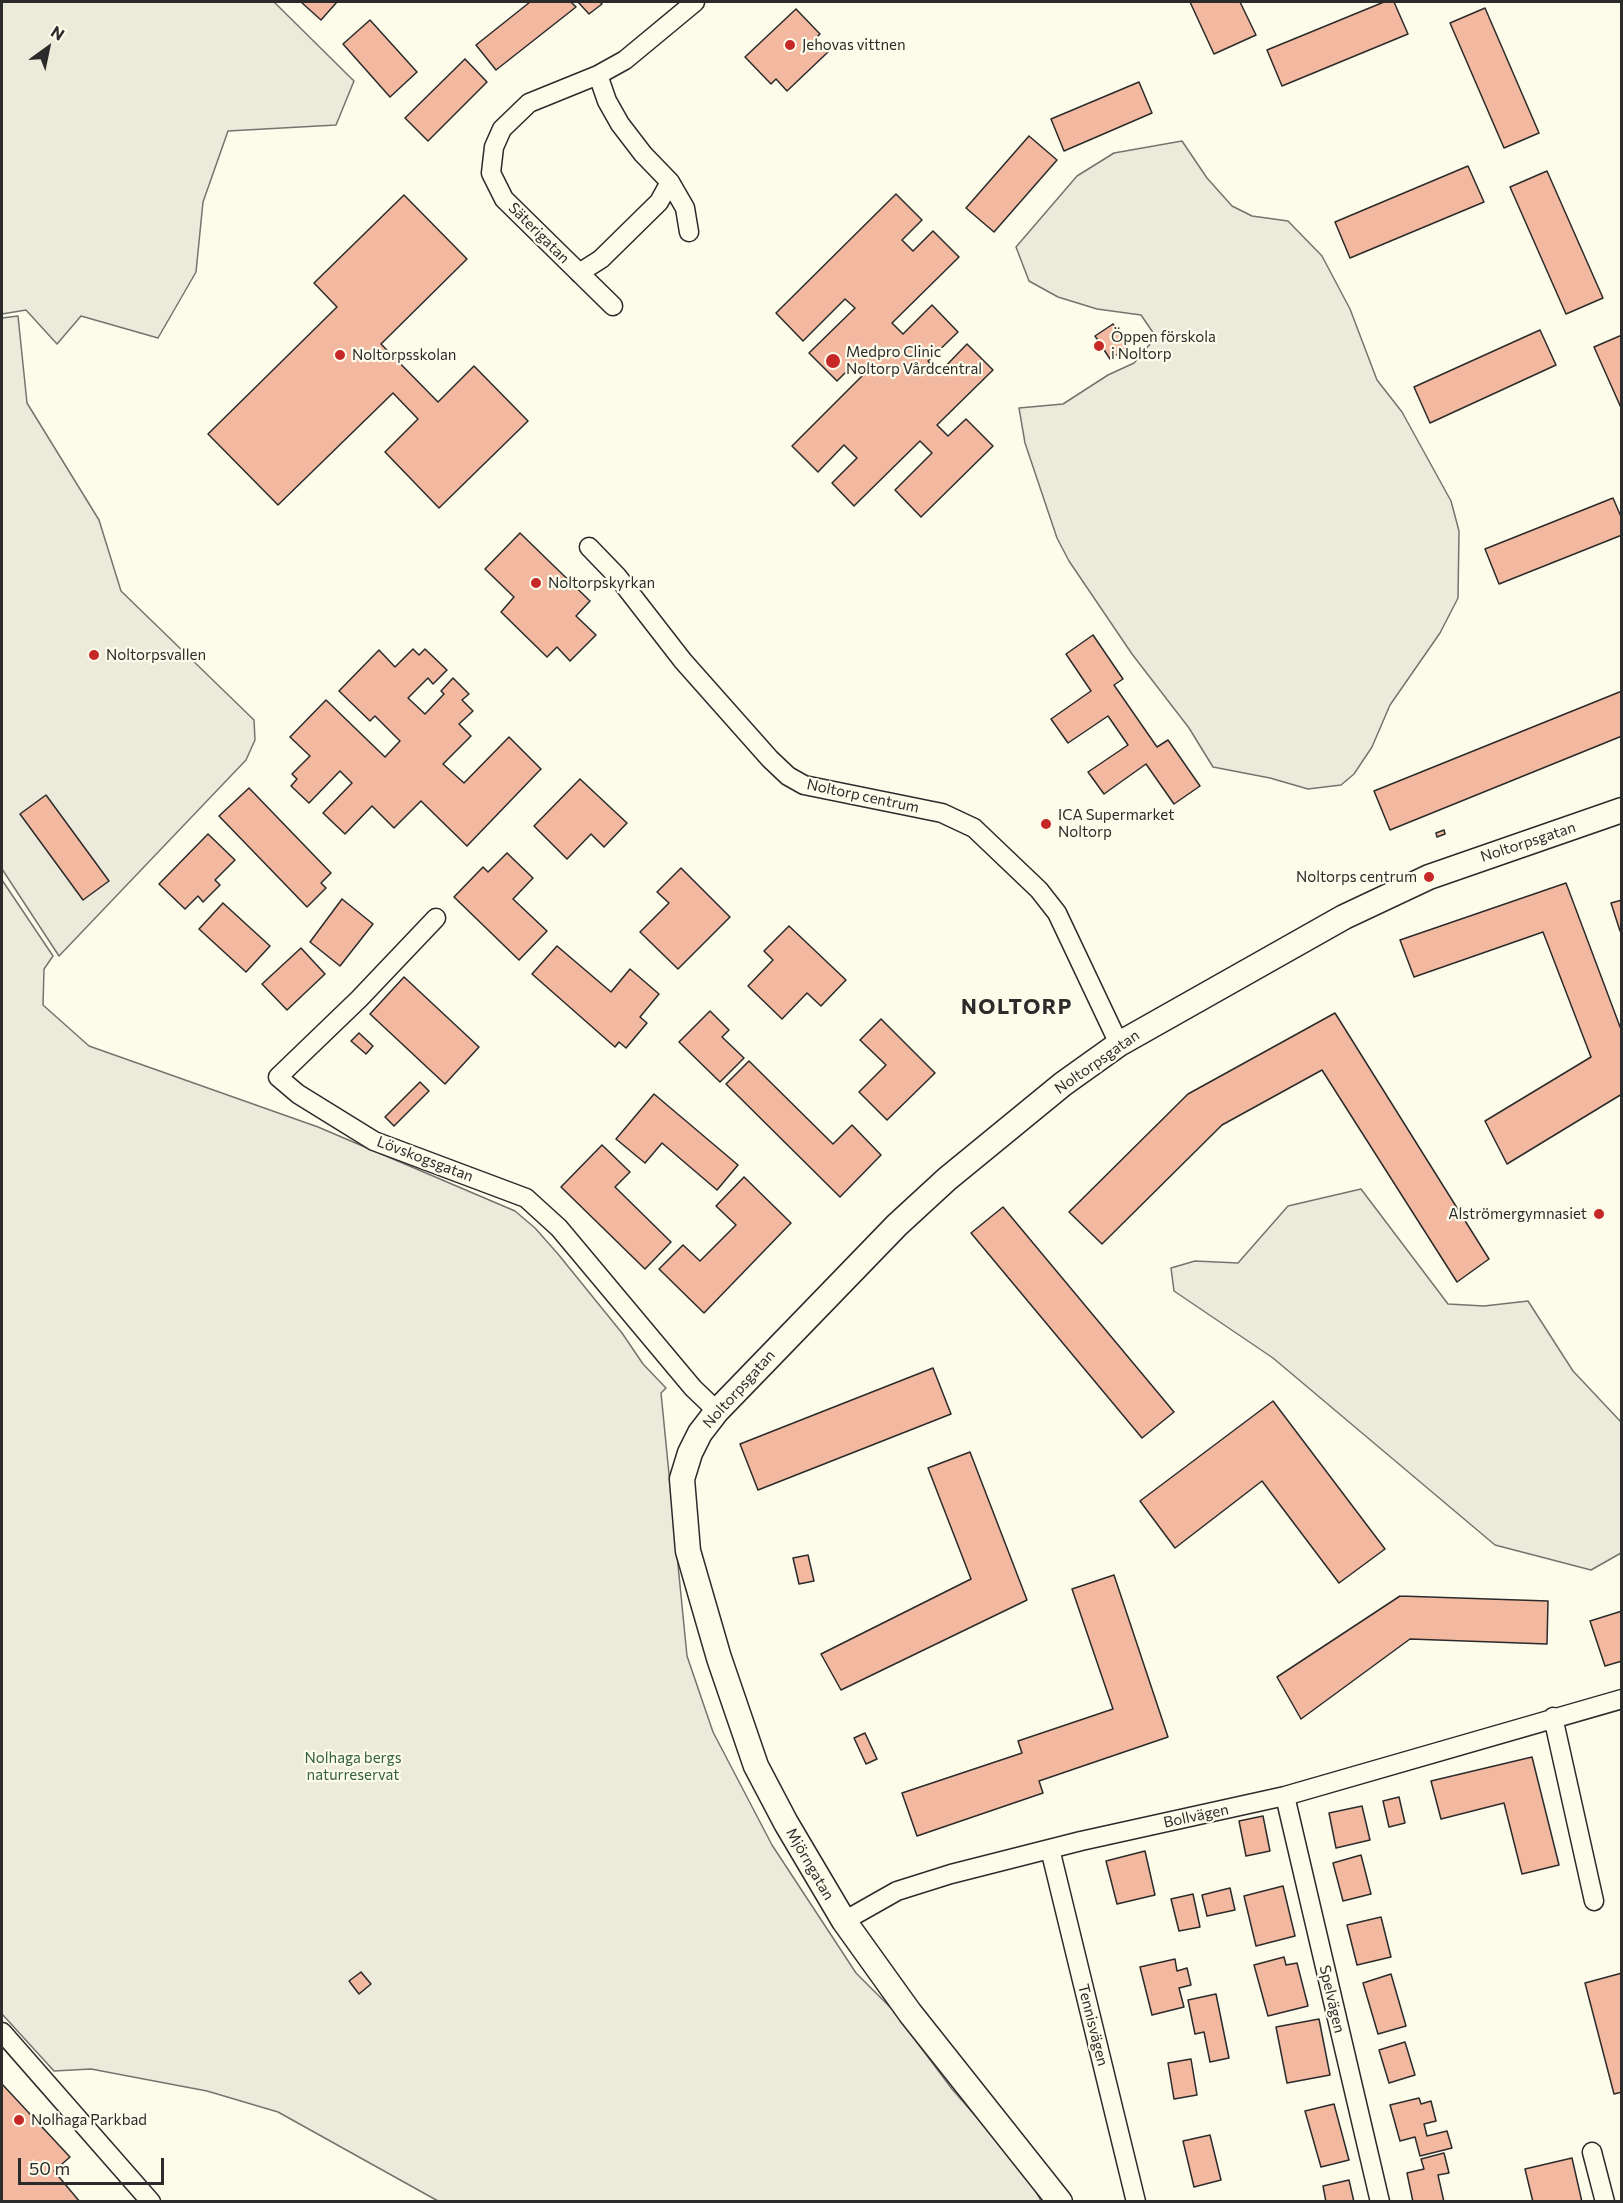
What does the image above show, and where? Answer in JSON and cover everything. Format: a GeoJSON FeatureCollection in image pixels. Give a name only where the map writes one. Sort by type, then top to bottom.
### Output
{"type":"FeatureCollection","features":[{"type":"Feature","properties":{"kind":"street","name":"Säterigatan"},"geometry":{"type":"LineString","coordinates":[[613,306],[504,199],[491,173],[494,147],[502,129],[516,113],[530,103],[598,75],[625,60],[695,2]]}},
{"type":"Feature","properties":{"kind":"street"},"geometry":{"type":"LineString","coordinates":[[598,75],[620,124],[643,154],[670,182],[685,208],[689,232]]}},
{"type":"Feature","properties":{"kind":"street","name":"Säterigatan"},"geometry":{"type":"LineString","coordinates":[[579,273],[601,259],[659,202],[670,182]]}},
{"type":"Feature","properties":{"kind":"street","name":"Noltorp centrum"},"geometry":{"type":"LineString","coordinates":[[589,547],[616,576],[683,661],[770,759],[788,776],[804,785],[942,813],[975,828],[1039,890],[1058,913],[1119,1044]]}},
{"type":"Feature","properties":{"kind":"street","name":"Noltorpsgatan"},"geometry":{"type":"LineString","coordinates":[[685,1469],[700,1433],[717,1411],[845,1276],[947,1179],[1063,1084],[1119,1044],[1344,917],[1418,882],[1471,861],[1622,810]]}},
{"type":"Feature","properties":{"kind":"street","name":"Lövskogsgatan"},"geometry":{"type":"LineString","coordinates":[[435,918],[359,999],[278,1077],[298,1094],[374,1141],[526,1198],[559,1228],[693,1388],[717,1411]]}},
{"type":"Feature","properties":{"kind":"street","name":"Mjörngatan"},"geometry":{"type":"LineString","coordinates":[[685,1469],[682,1504],[688,1551],[747,1740],[780,1812],[844,1921],[910,2013],[1060,2202]]}},
{"type":"Feature","properties":{"kind":"street","name":"Bollvägen"},"geometry":{"type":"LineString","coordinates":[[844,1921],[897,1891],[1050,1849],[1285,1796],[1622,1699]]}},
{"type":"Feature","properties":{"kind":"street"},"geometry":{"type":"LineString","coordinates":[[1553,1717],[1594,1901]]}},
{"type":"Feature","properties":{"kind":"street","name":"Spelvägen"},"geometry":{"type":"LineString","coordinates":[[1285,1796],[1380,2202]]}},
{"type":"Feature","properties":{"kind":"street","name":"Tennisvägen"},"geometry":{"type":"LineString","coordinates":[[1050,1849],[1136,2202]]}},
{"type":"Feature","properties":{"kind":"street"},"geometry":{"type":"LineString","coordinates":[[2,2032],[151,2202]]}},
{"type":"Feature","properties":{"kind":"street"},"geometry":{"type":"LineString","coordinates":[[1592,2152],[1605,2202]]}},
{"type":"Feature","properties":{"kind":"green space"},"geometry":{"type":"Polygon","coordinates":[[[2,2],[274,2],[354,81],[336,125],[228,131],[203,202],[196,272],[158,338],[81,316],[57,344],[26,310],[2,314],[2,2]]]}},
{"type":"Feature","properties":{"kind":"green space"},"geometry":{"type":"Polygon","coordinates":[[[1182,141],[1207,178],[1232,206],[1252,216],[1288,221],[1322,256],[1350,309],[1377,380],[1402,412],[1451,501],[1459,531],[1458,598],[1440,633],[1390,705],[1372,747],[1354,774],[1341,785],[1308,789],[1270,778],[1213,767],[1189,728],[1132,654],[1069,561],[1057,538],[1025,443],[1019,408],[1063,404],[1108,375],[1134,363],[1156,337],[1141,315],[1097,309],[1058,297],[1029,281],[1016,247],[1077,176],[1114,153],[1182,141]]]}},
{"type":"Feature","properties":{"kind":"green space","name":"Noltorpsvallen"},"geometry":{"type":"Polygon","coordinates":[[[18,316],[27,403],[99,520],[121,591],[254,720],[255,740],[246,760],[59,956],[2,869],[2,318],[18,316]]]}},
{"type":"Feature","properties":{"kind":"green space","name":"Nolhaga bergs naturreservat"},"geometry":{"type":"Polygon","coordinates":[[[2,880],[53,956],[44,969],[43,1005],[89,1046],[318,1127],[515,1211],[535,1228],[558,1254],[622,1333],[643,1364],[666,1388],[661,1393],[687,1656],[713,1732],[772,1845],[856,1973],[892,2009],[952,2089],[1027,2175],[1041,2201],[438,2201],[278,2112],[207,2091],[91,2069],[54,2071],[2,2014],[2,880]]]}},
{"type":"Feature","properties":{"kind":"green space"},"geometry":{"type":"Polygon","coordinates":[[[1361,1189],[1448,1304],[1484,1306],[1528,1301],[1573,1371],[1621,1422],[1621,1553],[1591,1570],[1495,1545],[1273,1358],[1174,1291],[1171,1268],[1195,1261],[1238,1263],[1288,1206],[1361,1189]]]}},
{"type":"Feature","properties":{"kind":"building"},"geometry":{"type":"Polygon","coordinates":[[[301,2],[337,2],[321,20],[301,2]]]}},
{"type":"Feature","properties":{"kind":"building"},"geometry":{"type":"Polygon","coordinates":[[[530,2],[571,2],[576,7],[496,70],[476,45],[530,2]]]}},
{"type":"Feature","properties":{"kind":"building"},"geometry":{"type":"Polygon","coordinates":[[[578,2],[600,2],[602,4],[589,14],[578,2]]]}},
{"type":"Feature","properties":{"kind":"building"},"geometry":{"type":"Polygon","coordinates":[[[1190,2],[1240,2],[1256,35],[1214,54],[1190,2]]]}},
{"type":"Feature","properties":{"kind":"building"},"geometry":{"type":"Polygon","coordinates":[[[1384,2],[1394,2],[1408,34],[1282,86],[1267,50],[1384,2]]]}},
{"type":"Feature","properties":{"kind":"building"},"geometry":{"type":"Polygon","coordinates":[[[1485,8],[1539,133],[1504,148],[1450,23],[1485,8]]]}},
{"type":"Feature","properties":{"kind":"building","name":"Jehovas vittnen"},"geometry":{"type":"Polygon","coordinates":[[[796,9],[820,34],[815,39],[828,52],[787,91],[776,79],[771,84],[745,57],[796,9]]]}},
{"type":"Feature","properties":{"kind":"building"},"geometry":{"type":"Polygon","coordinates":[[[370,20],[417,72],[390,97],[343,44],[370,20]]]}},
{"type":"Feature","properties":{"kind":"building"},"geometry":{"type":"Polygon","coordinates":[[[465,59],[487,82],[428,141],[405,118],[465,59]]]}},
{"type":"Feature","properties":{"kind":"building"},"geometry":{"type":"Polygon","coordinates":[[[1139,82],[1152,113],[1064,151],[1051,119],[1139,82]]]}},
{"type":"Feature","properties":{"kind":"building"},"geometry":{"type":"Polygon","coordinates":[[[1029,136],[1057,160],[994,232],[966,208],[1029,136]]]}},
{"type":"Feature","properties":{"kind":"building"},"geometry":{"type":"Polygon","coordinates":[[[1468,166],[1484,202],[1350,258],[1335,222],[1468,166]]]}},
{"type":"Feature","properties":{"kind":"building"},"geometry":{"type":"Polygon","coordinates":[[[1547,171],[1603,298],[1566,314],[1510,187],[1547,171]]]}},
{"type":"Feature","properties":{"kind":"building"},"geometry":{"type":"Polygon","coordinates":[[[896,194],[922,220],[902,240],[913,251],[933,231],[959,257],[892,323],[903,334],[932,305],[958,332],[928,361],[939,373],[967,344],[993,370],[937,425],[948,436],[966,419],[993,446],[921,517],[895,490],[932,453],[920,441],[854,506],[832,483],[857,458],[844,445],[818,472],[792,446],[865,373],[855,363],[837,381],[809,353],[855,308],[845,299],[803,341],[776,313],[896,194]]]}},
{"type":"Feature","properties":{"kind":"building","name":"Noltorpsskolan"},"geometry":{"type":"Polygon","coordinates":[[[404,195],[467,259],[381,344],[438,402],[474,366],[528,421],[439,508],[385,452],[418,419],[393,393],[278,505],[208,434],[337,307],[314,283],[404,195]]]}},
{"type":"Feature","properties":{"kind":"building"},"geometry":{"type":"Polygon","coordinates":[[[1113,324],[1128,347],[1110,359],[1095,336],[1113,324]]]}},
{"type":"Feature","properties":{"kind":"building"},"geometry":{"type":"Polygon","coordinates":[[[1540,330],[1556,365],[1430,423],[1414,387],[1540,330]]]}},
{"type":"Feature","properties":{"kind":"building"},"geometry":{"type":"Polygon","coordinates":[[[1622,335],[1622,410],[1594,347],[1622,335]]]}},
{"type":"Feature","properties":{"kind":"building"},"geometry":{"type":"Polygon","coordinates":[[[1613,498],[1622,519],[1622,535],[1499,584],[1485,549],[1613,498]]]}},
{"type":"Feature","properties":{"kind":"building","name":"Noltorpskyrkan"},"geometry":{"type":"Polygon","coordinates":[[[520,533],[590,601],[576,616],[596,635],[570,661],[557,647],[547,657],[501,612],[514,597],[485,569],[520,533]]]}},
{"type":"Feature","properties":{"kind":"building"},"geometry":{"type":"Polygon","coordinates":[[[1093,635],[1123,679],[1114,685],[1157,747],[1168,740],[1200,786],[1174,804],[1146,764],[1104,794],[1088,772],[1128,745],[1108,716],[1068,743],[1051,719],[1091,691],[1066,654],[1093,635]]]}},
{"type":"Feature","properties":{"kind":"building"},"geometry":{"type":"Polygon","coordinates":[[[413,649],[419,655],[425,649],[447,670],[433,684],[428,678],[408,698],[425,714],[444,694],[441,691],[453,678],[469,694],[462,700],[473,711],[459,724],[471,736],[443,764],[464,783],[509,737],[541,769],[467,846],[421,801],[394,828],[372,806],[345,834],[323,813],[352,783],[340,771],[309,803],[291,786],[297,779],[292,774],[310,756],[290,737],[326,700],[385,757],[400,741],[375,716],[370,721],[339,691],[379,650],[395,667],[413,649]]]}},
{"type":"Feature","properties":{"kind":"building"},"geometry":{"type":"Polygon","coordinates":[[[1622,691],[1622,736],[1390,830],[1374,791],[1622,691]]]}},
{"type":"Feature","properties":{"kind":"building"},"geometry":{"type":"Polygon","coordinates":[[[580,779],[627,823],[604,847],[591,834],[567,859],[534,826],[580,779]]]}},
{"type":"Feature","properties":{"kind":"building"},"geometry":{"type":"Polygon","coordinates":[[[249,788],[331,873],[321,883],[326,888],[307,907],[219,816],[249,788]]]}},
{"type":"Feature","properties":{"kind":"building"},"geometry":{"type":"Polygon","coordinates":[[[46,795],[109,881],[83,900],[20,814],[46,795]]]}},
{"type":"Feature","properties":{"kind":"building"},"geometry":{"type":"Polygon","coordinates":[[[1444,830],[1445,834],[1437,837],[1436,833],[1444,830]]]}},
{"type":"Feature","properties":{"kind":"building"},"geometry":{"type":"Polygon","coordinates":[[[208,834],[235,860],[215,880],[220,885],[203,902],[198,896],[185,909],[159,884],[208,834]]]}},
{"type":"Feature","properties":{"kind":"building"},"geometry":{"type":"Polygon","coordinates":[[[507,853],[533,878],[513,899],[547,931],[519,960],[454,897],[483,867],[488,872],[507,853]]]}},
{"type":"Feature","properties":{"kind":"building"},"geometry":{"type":"Polygon","coordinates":[[[681,868],[730,917],[678,969],[640,932],[669,903],[657,892],[681,868]]]}},
{"type":"Feature","properties":{"kind":"building"},"geometry":{"type":"Polygon","coordinates":[[[1566,883],[1622,1032],[1622,1094],[1507,1164],[1485,1121],[1591,1057],[1543,932],[1414,977],[1400,940],[1566,883]]]}},
{"type":"Feature","properties":{"kind":"building"},"geometry":{"type":"Polygon","coordinates":[[[342,899],[373,924],[340,966],[310,942],[342,899]]]}},
{"type":"Feature","properties":{"kind":"building"},"geometry":{"type":"Polygon","coordinates":[[[1622,900],[1622,931],[1620,931],[1611,903],[1622,900]]]}},
{"type":"Feature","properties":{"kind":"building"},"geometry":{"type":"Polygon","coordinates":[[[223,903],[270,946],[246,972],[199,929],[223,903]]]}},
{"type":"Feature","properties":{"kind":"building"},"geometry":{"type":"Polygon","coordinates":[[[789,926],[846,980],[821,1006],[807,993],[782,1019],[748,986],[773,960],[764,951],[789,926]]]}},
{"type":"Feature","properties":{"kind":"building"},"geometry":{"type":"Polygon","coordinates":[[[557,946],[611,992],[630,969],[659,994],[640,1017],[647,1023],[626,1048],[619,1042],[615,1047],[532,974],[557,946]]]}},
{"type":"Feature","properties":{"kind":"building"},"geometry":{"type":"Polygon","coordinates":[[[301,948],[325,974],[287,1010],[262,984],[301,948]]]}},
{"type":"Feature","properties":{"kind":"building"},"geometry":{"type":"Polygon","coordinates":[[[404,977],[479,1047],[445,1084],[370,1014],[404,977]]]}},
{"type":"Feature","properties":{"kind":"building"},"geometry":{"type":"Polygon","coordinates":[[[710,1011],[729,1030],[722,1037],[744,1058],[720,1082],[679,1042],[710,1011]]]}},
{"type":"Feature","properties":{"kind":"building"},"geometry":{"type":"Polygon","coordinates":[[[1335,1013],[1489,1259],[1457,1282],[1322,1070],[1222,1125],[1102,1244],[1069,1212],[1188,1094],[1335,1013]]]}},
{"type":"Feature","properties":{"kind":"building"},"geometry":{"type":"Polygon","coordinates":[[[881,1019],[935,1073],[887,1120],[859,1092],[886,1065],[860,1040],[881,1019]]]}},
{"type":"Feature","properties":{"kind":"building"},"geometry":{"type":"Polygon","coordinates":[[[359,1033],[373,1046],[366,1054],[351,1041],[359,1033]]]}},
{"type":"Feature","properties":{"kind":"building"},"geometry":{"type":"Polygon","coordinates":[[[749,1061],[833,1144],[852,1125],[881,1155],[840,1197],[726,1084],[749,1061]]]}},
{"type":"Feature","properties":{"kind":"building"},"geometry":{"type":"Polygon","coordinates":[[[420,1082],[429,1091],[394,1126],[385,1117],[420,1082]]]}},
{"type":"Feature","properties":{"kind":"building"},"geometry":{"type":"Polygon","coordinates":[[[654,1094],[738,1165],[717,1190],[662,1143],[645,1163],[616,1139],[654,1094]]]}},
{"type":"Feature","properties":{"kind":"building"},"geometry":{"type":"Polygon","coordinates":[[[602,1145],[630,1172],[615,1187],[671,1242],[645,1269],[561,1187],[602,1145]]]}},
{"type":"Feature","properties":{"kind":"building"},"geometry":{"type":"Polygon","coordinates":[[[744,1177],[791,1223],[704,1313],[659,1269],[683,1245],[700,1261],[736,1225],[716,1206],[744,1177]]]}},
{"type":"Feature","properties":{"kind":"building"},"geometry":{"type":"Polygon","coordinates":[[[1003,1207],[1174,1412],[1142,1438],[971,1233],[1003,1207]]]}},
{"type":"Feature","properties":{"kind":"building"},"geometry":{"type":"Polygon","coordinates":[[[933,1368],[951,1414],[758,1490],[740,1444],[933,1368]]]}},
{"type":"Feature","properties":{"kind":"building"},"geometry":{"type":"Polygon","coordinates":[[[1273,1401],[1385,1549],[1339,1583],[1262,1481],[1175,1548],[1140,1501],[1273,1401]]]}},
{"type":"Feature","properties":{"kind":"building"},"geometry":{"type":"Polygon","coordinates":[[[970,1452],[1027,1600],[841,1690],[821,1654],[971,1579],[928,1468],[970,1452]]]}},
{"type":"Feature","properties":{"kind":"building"},"geometry":{"type":"Polygon","coordinates":[[[808,1555],[814,1581],[799,1584],[793,1558],[808,1555]]]}},
{"type":"Feature","properties":{"kind":"building"},"geometry":{"type":"Polygon","coordinates":[[[1114,1575],[1168,1737],[1039,1781],[1043,1793],[917,1836],[902,1793],[1022,1753],[1018,1741],[1113,1709],[1072,1589],[1114,1575]]]}},
{"type":"Feature","properties":{"kind":"building"},"geometry":{"type":"Polygon","coordinates":[[[1400,1596],[1548,1601],[1547,1644],[1410,1639],[1301,1719],[1277,1677],[1400,1596]]]}},
{"type":"Feature","properties":{"kind":"building"},"geometry":{"type":"Polygon","coordinates":[[[1622,1611],[1622,1661],[1605,1666],[1590,1621],[1622,1611]]]}},
{"type":"Feature","properties":{"kind":"building"},"geometry":{"type":"Polygon","coordinates":[[[865,1733],[877,1759],[866,1764],[854,1738],[865,1733]]]}},
{"type":"Feature","properties":{"kind":"building"},"geometry":{"type":"Polygon","coordinates":[[[1532,1757],[1559,1865],[1522,1874],[1504,1803],[1441,1819],[1431,1781],[1532,1757]]]}},
{"type":"Feature","properties":{"kind":"building"},"geometry":{"type":"Polygon","coordinates":[[[1399,1797],[1405,1823],[1389,1827],[1383,1801],[1399,1797]]]}},
{"type":"Feature","properties":{"kind":"building"},"geometry":{"type":"Polygon","coordinates":[[[1362,1806],[1370,1840],[1336,1848],[1329,1813],[1362,1806]]]}},
{"type":"Feature","properties":{"kind":"building"},"geometry":{"type":"Polygon","coordinates":[[[1263,1816],[1270,1851],[1246,1856],[1239,1821],[1263,1816]]]}},
{"type":"Feature","properties":{"kind":"building"},"geometry":{"type":"Polygon","coordinates":[[[1145,1851],[1155,1895],[1117,1904],[1106,1861],[1145,1851]]]}},
{"type":"Feature","properties":{"kind":"building"},"geometry":{"type":"Polygon","coordinates":[[[1361,1855],[1371,1894],[1343,1901],[1333,1863],[1361,1855]]]}},
{"type":"Feature","properties":{"kind":"building"},"geometry":{"type":"Polygon","coordinates":[[[1283,1886],[1295,1936],[1256,1946],[1244,1896],[1283,1886]]]}},
{"type":"Feature","properties":{"kind":"building"},"geometry":{"type":"Polygon","coordinates":[[[1230,1888],[1235,1910],[1207,1916],[1202,1895],[1230,1888]]]}},
{"type":"Feature","properties":{"kind":"building"},"geometry":{"type":"Polygon","coordinates":[[[1193,1894],[1200,1927],[1179,1931],[1171,1899],[1193,1894]]]}},
{"type":"Feature","properties":{"kind":"building"},"geometry":{"type":"Polygon","coordinates":[[[1381,1917],[1391,1957],[1357,1965],[1347,1925],[1381,1917]]]}},
{"type":"Feature","properties":{"kind":"building"},"geometry":{"type":"Polygon","coordinates":[[[1284,1957],[1286,1965],[1297,1963],[1308,2006],[1268,2016],[1254,1965],[1284,1957]]]}},
{"type":"Feature","properties":{"kind":"building"},"geometry":{"type":"Polygon","coordinates":[[[1175,1959],[1177,1971],[1187,1968],[1191,1985],[1179,1988],[1184,2007],[1152,2015],[1140,1967],[1175,1959]]]}},
{"type":"Feature","properties":{"kind":"building"},"geometry":{"type":"Polygon","coordinates":[[[361,1972],[371,1984],[359,1994],[349,1981],[361,1972]]]}},
{"type":"Feature","properties":{"kind":"building"},"geometry":{"type":"Polygon","coordinates":[[[1622,1973],[1622,2092],[1614,2094],[1585,1983],[1622,1973]]]}},
{"type":"Feature","properties":{"kind":"building"},"geometry":{"type":"Polygon","coordinates":[[[1391,1974],[1406,2026],[1378,2034],[1363,1983],[1391,1974]]]}},
{"type":"Feature","properties":{"kind":"building"},"geometry":{"type":"Polygon","coordinates":[[[1216,1994],[1229,2058],[1210,2062],[1204,2032],[1195,2034],[1188,2000],[1216,1994]]]}},
{"type":"Feature","properties":{"kind":"building"},"geometry":{"type":"Polygon","coordinates":[[[1319,2019],[1330,2075],[1287,2083],[1276,2027],[1319,2019]]]}},
{"type":"Feature","properties":{"kind":"building"},"geometry":{"type":"Polygon","coordinates":[[[1405,2042],[1415,2075],[1389,2083],[1379,2050],[1405,2042]]]}},
{"type":"Feature","properties":{"kind":"building"},"geometry":{"type":"Polygon","coordinates":[[[1191,2059],[1197,2095],[1174,2099],[1168,2063],[1191,2059]]]}},
{"type":"Feature","properties":{"kind":"building","name":"Nolhaga Parkbad"},"geometry":{"type":"Polygon","coordinates":[[[2,2084],[70,2157],[54,2171],[80,2202],[2,2202],[2,2084]]]}},
{"type":"Feature","properties":{"kind":"building"},"geometry":{"type":"Polygon","coordinates":[[[1419,2098],[1421,2104],[1431,2101],[1436,2121],[1424,2124],[1427,2136],[1447,2131],[1452,2148],[1420,2156],[1415,2137],[1400,2141],[1390,2105],[1419,2098]]]}},
{"type":"Feature","properties":{"kind":"building"},"geometry":{"type":"Polygon","coordinates":[[[1334,2104],[1349,2160],[1321,2167],[1305,2111],[1334,2104]]]}},
{"type":"Feature","properties":{"kind":"building"},"geometry":{"type":"Polygon","coordinates":[[[1210,2135],[1221,2180],[1194,2187],[1183,2141],[1210,2135]]]}},
{"type":"Feature","properties":{"kind":"building"},"geometry":{"type":"Polygon","coordinates":[[[1444,2153],[1449,2173],[1438,2175],[1444,2202],[1413,2202],[1407,2173],[1424,2169],[1421,2159],[1444,2153]]]}},
{"type":"Feature","properties":{"kind":"building"},"geometry":{"type":"Polygon","coordinates":[[[1572,2158],[1582,2202],[1533,2202],[1525,2169],[1572,2158]]]}},
{"type":"Feature","properties":{"kind":"building"},"geometry":{"type":"Polygon","coordinates":[[[1349,2180],[1354,2202],[1326,2202],[1323,2186],[1349,2180]]]}},
{"type":"Feature","properties":{"kind":"place","name":"Jehovas vittnen"},"geometry":{"type":"Point","coordinates":[790,45]}},
{"type":"Feature","properties":{"kind":"place","name":"Öppen förskola i Noltorp"},"geometry":{"type":"Point","coordinates":[1099,346]}},
{"type":"Feature","properties":{"kind":"place","name":"Noltorpsskolan"},"geometry":{"type":"Point","coordinates":[340,355]}},
{"type":"Feature","properties":{"kind":"place","name":"Medpro Clinic Noltorp Vårdcentral"},"geometry":{"type":"Point","coordinates":[833,361]}},
{"type":"Feature","properties":{"kind":"place","name":"Noltorpskyrkan"},"geometry":{"type":"Point","coordinates":[536,583]}},
{"type":"Feature","properties":{"kind":"place","name":"Noltorpsvallen"},"geometry":{"type":"Point","coordinates":[94,655]}},
{"type":"Feature","properties":{"kind":"place","name":"ICA Supermarket Noltorp"},"geometry":{"type":"Point","coordinates":[1046,824]}},
{"type":"Feature","properties":{"kind":"place","name":"Noltorps centrum"},"geometry":{"type":"Point","coordinates":[1429,877]}},
{"type":"Feature","properties":{"kind":"place","name":"Alströmergymnasiet"},"geometry":{"type":"Point","coordinates":[1599,1214]}},
{"type":"Feature","properties":{"kind":"place","name":"Nolhaga Parkbad"},"geometry":{"type":"Point","coordinates":[19,2120]}},
{"type":"Feature","properties":{"kind":"district","name":"NOLTORP"},"geometry":{"type":"Point","coordinates":[1017,1007]}}]}
